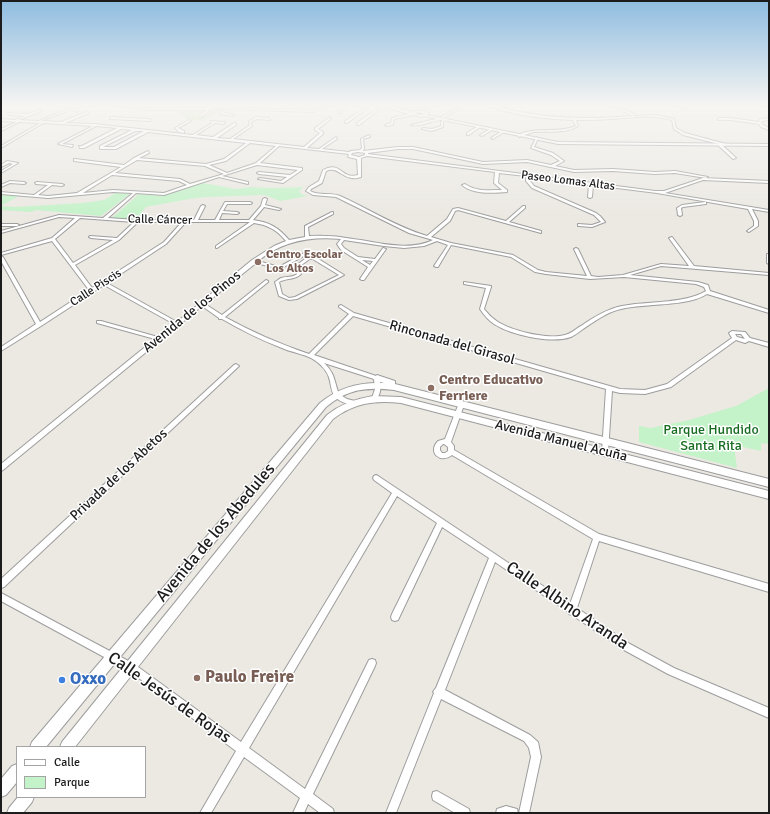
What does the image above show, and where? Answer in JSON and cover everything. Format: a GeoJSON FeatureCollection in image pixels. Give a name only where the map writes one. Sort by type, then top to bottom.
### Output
{"type":"FeatureCollection","features":[{"type":"Feature","properties":{"kind":"street"},"geometry":{"type":"LineString","coordinates":[[61,143],[59,144],[72,146]]}},
{"type":"Feature","properties":{"kind":"street"},"geometry":{"type":"LineString","coordinates":[[88,143],[80,147],[91,143]]}},
{"type":"Feature","properties":{"kind":"street"},"geometry":{"type":"LineString","coordinates":[[108,143],[100,147],[115,148],[124,143]]}},
{"type":"Feature","properties":{"kind":"street"},"geometry":{"type":"LineString","coordinates":[[206,165],[225,160],[248,143]]}},
{"type":"Feature","properties":{"kind":"street"},"geometry":{"type":"LineString","coordinates":[[259,143],[349,153],[361,151],[366,154]]}},
{"type":"Feature","properties":{"kind":"street"},"geometry":{"type":"LineString","coordinates":[[305,148],[311,143]]}},
{"type":"Feature","properties":{"kind":"street"},"geometry":{"type":"LineString","coordinates":[[319,150],[329,143]]}},
{"type":"Feature","properties":{"kind":"street"},"geometry":{"type":"LineString","coordinates":[[361,151],[364,146],[363,143]]}},
{"type":"Feature","properties":{"kind":"street"},"geometry":{"type":"LineString","coordinates":[[534,143],[532,146],[552,154],[562,161],[552,166]]}},
{"type":"Feature","properties":{"kind":"street"},"geometry":{"type":"LineString","coordinates":[[554,143],[769,144]]}},
{"type":"Feature","properties":{"kind":"street"},"geometry":{"type":"LineString","coordinates":[[718,143],[722,144],[734,158]]}},
{"type":"Feature","properties":{"kind":"street"},"geometry":{"type":"LineString","coordinates":[[1,193],[48,197],[113,191],[164,194],[256,164],[279,145]]}},
{"type":"Feature","properties":{"kind":"street"},"geometry":{"type":"LineString","coordinates":[[349,153],[350,157],[359,158],[366,154],[398,148],[413,148],[483,163],[523,161],[580,172],[613,170],[655,173],[677,172],[708,178],[706,179]]}},
{"type":"Feature","properties":{"kind":"street"},"geometry":{"type":"LineString","coordinates":[[77,194],[148,152]]}},
{"type":"Feature","properties":{"kind":"street","name":"Paseo Lomas Altas"},"geometry":{"type":"LineString","coordinates":[[366,154],[658,192],[706,179],[769,182]]}},
{"type":"Feature","properties":{"kind":"street"},"geometry":{"type":"LineString","coordinates":[[359,158],[361,174],[359,177],[351,177],[341,174],[336,168],[330,168],[325,170],[321,182],[310,188],[308,191],[313,194],[337,196],[406,230],[436,240],[512,256],[533,269],[546,273],[590,278],[623,276],[696,283],[706,286],[708,289],[707,292]]}},
{"type":"Feature","properties":{"kind":"street"},"geometry":{"type":"LineString","coordinates":[[135,159],[206,165],[227,174]]}},
{"type":"Feature","properties":{"kind":"street"},"geometry":{"type":"LineString","coordinates":[[74,160],[124,166]]}},
{"type":"Feature","properties":{"kind":"street"},"geometry":{"type":"LineString","coordinates":[[99,163],[103,161],[112,161]]}},
{"type":"Feature","properties":{"kind":"street"},"geometry":{"type":"LineString","coordinates":[[1,166],[8,162],[16,162],[14,166],[1,172]]}},
{"type":"Feature","properties":{"kind":"street"},"geometry":{"type":"LineString","coordinates":[[256,164],[301,169],[282,182],[260,179]]}},
{"type":"Feature","properties":{"kind":"street"},"geometry":{"type":"LineString","coordinates":[[464,185],[468,188],[476,190],[506,191],[496,183],[497,172]]}},
{"type":"Feature","properties":{"kind":"street"},"geometry":{"type":"LineString","coordinates":[[258,173],[290,176]]}},
{"type":"Feature","properties":{"kind":"street"},"geometry":{"type":"LineString","coordinates":[[111,174],[180,180],[191,186]]}},
{"type":"Feature","properties":{"kind":"street"},"geometry":{"type":"LineString","coordinates":[[528,176],[528,181],[532,187],[595,214],[600,217],[603,222],[592,226],[579,225]]}},
{"type":"Feature","properties":{"kind":"street"},"geometry":{"type":"LineString","coordinates":[[219,177],[247,183]]}},
{"type":"Feature","properties":{"kind":"street"},"geometry":{"type":"LineString","coordinates":[[1,186],[10,182]]}},
{"type":"Feature","properties":{"kind":"street"},"geometry":{"type":"LineString","coordinates":[[37,182],[62,185]]}},
{"type":"Feature","properties":{"kind":"street"},"geometry":{"type":"LineString","coordinates":[[1,183],[24,183]]}},
{"type":"Feature","properties":{"kind":"street"},"geometry":{"type":"LineString","coordinates":[[34,196],[52,184]]}},
{"type":"Feature","properties":{"kind":"street"},"geometry":{"type":"LineString","coordinates":[[590,197],[591,184]]}},
{"type":"Feature","properties":{"kind":"street"},"geometry":{"type":"LineString","coordinates":[[658,192],[769,211]]}},
{"type":"Feature","properties":{"kind":"street"},"geometry":{"type":"LineString","coordinates":[[106,219],[136,193]]}},
{"type":"Feature","properties":{"kind":"street"},"geometry":{"type":"LineString","coordinates":[[217,247],[252,221],[264,206],[265,199]]}},
{"type":"Feature","properties":{"kind":"street"},"geometry":{"type":"LineString","coordinates":[[680,215],[679,208],[682,206],[715,202]]}},
{"type":"Feature","properties":{"kind":"street"},"geometry":{"type":"LineString","coordinates":[[216,221],[226,203],[250,203]]}},
{"type":"Feature","properties":{"kind":"street"},"geometry":{"type":"LineString","coordinates":[[195,221],[202,206]]}},
{"type":"Feature","properties":{"kind":"street"},"geometry":{"type":"LineString","coordinates":[[264,206],[279,209]]}},
{"type":"Feature","properties":{"kind":"street"},"geometry":{"type":"LineString","coordinates":[[507,222],[524,207]]}},
{"type":"Feature","properties":{"kind":"street"},"geometry":{"type":"LineString","coordinates":[[749,207],[756,222],[756,226],[749,231]]}},
{"type":"Feature","properties":{"kind":"street"},"geometry":{"type":"LineString","coordinates":[[428,237],[449,220],[455,209],[465,210],[540,232]]}},
{"type":"Feature","properties":{"kind":"street"},"geometry":{"type":"LineString","coordinates":[[221,212],[237,213]]}},
{"type":"Feature","properties":{"kind":"street"},"geometry":{"type":"LineString","coordinates":[[307,237],[306,227],[332,213]]}},
{"type":"Feature","properties":{"kind":"street","name":"Calle Cáncer"},"geometry":{"type":"LineString","coordinates":[[1,232],[59,216],[137,221],[252,221],[265,223],[277,228],[288,241]]}},
{"type":"Feature","properties":{"kind":"street"},"geometry":{"type":"LineString","coordinates":[[1,254],[53,238],[79,217]]}},
{"type":"Feature","properties":{"kind":"street"},"geometry":{"type":"LineString","coordinates":[[72,265],[118,239],[137,221]]}},
{"type":"Feature","properties":{"kind":"street","name":"Calle Piscis"},"geometry":{"type":"LineString","coordinates":[[1,349],[165,243],[185,221]]}},
{"type":"Feature","properties":{"kind":"street","name":"Calle Cáncer"},"geometry":{"type":"LineString","coordinates":[[1,225],[26,225]]}},
{"type":"Feature","properties":{"kind":"street"},"geometry":{"type":"LineString","coordinates":[[91,236],[118,239]]}},
{"type":"Feature","properties":{"kind":"street","name":"Avenida de los Pinos"},"geometry":{"type":"LineString","coordinates":[[1,468],[270,249],[288,241],[307,237],[330,237],[404,247],[423,245],[436,240]]}},
{"type":"Feature","properties":{"kind":"street"},"geometry":{"type":"LineString","coordinates":[[53,238],[92,291]]}},
{"type":"Feature","properties":{"kind":"street"},"geometry":{"type":"LineString","coordinates":[[671,238],[692,267]]}},
{"type":"Feature","properties":{"kind":"street"},"geometry":{"type":"LineString","coordinates":[[343,239],[340,244],[342,249],[371,267]]}},
{"type":"Feature","properties":{"kind":"street"},"geometry":{"type":"LineString","coordinates":[[436,266],[450,244]]}},
{"type":"Feature","properties":{"kind":"street"},"geometry":{"type":"LineString","coordinates":[[362,279],[384,249]]}},
{"type":"Feature","properties":{"kind":"street"},"geometry":{"type":"LineString","coordinates":[[576,249],[590,278]]}},
{"type":"Feature","properties":{"kind":"street"},"geometry":{"type":"LineString","coordinates":[[254,261],[280,268],[309,252]]}},
{"type":"Feature","properties":{"kind":"street"},"geometry":{"type":"LineString","coordinates":[[768,255],[769,263]]}},
{"type":"Feature","properties":{"kind":"street"},"geometry":{"type":"LineString","coordinates":[[313,256],[342,275],[296,298],[291,299],[280,295],[277,282],[296,277],[299,274],[298,266],[313,256]]}},
{"type":"Feature","properties":{"kind":"street"},"geometry":{"type":"LineString","coordinates":[[1,257],[39,325]]}},
{"type":"Feature","properties":{"kind":"street"},"geometry":{"type":"LineString","coordinates":[[357,258],[376,260]]}},
{"type":"Feature","properties":{"kind":"street"},"geometry":{"type":"LineString","coordinates":[[623,276],[661,265],[769,274]]}},
{"type":"Feature","properties":{"kind":"street"},"geometry":{"type":"LineString","coordinates":[[221,318],[266,281]]}},
{"type":"Feature","properties":{"kind":"street"},"geometry":{"type":"LineString","coordinates":[[104,283],[178,324]]}},
{"type":"Feature","properties":{"kind":"street"},"geometry":{"type":"LineString","coordinates":[[466,283],[489,287],[482,307],[486,316],[492,321],[505,328],[538,336],[568,336],[603,313],[612,309],[648,303],[686,300],[707,292],[769,312]]}},
{"type":"Feature","properties":{"kind":"street"},"geometry":{"type":"LineString","coordinates":[[202,304],[221,318],[273,343],[311,355],[378,382],[375,398]]}},
{"type":"Feature","properties":{"kind":"street","name":"Rinconada del Girasol"},"geometry":{"type":"LineString","coordinates":[[341,306],[352,314],[620,391],[645,392],[669,386],[735,338],[732,333],[734,332],[743,333],[748,339],[769,345]]}},
{"type":"Feature","properties":{"kind":"street"},"geometry":{"type":"LineString","coordinates":[[311,355],[352,314]]}},
{"type":"Feature","properties":{"kind":"street"},"geometry":{"type":"LineString","coordinates":[[99,322],[160,339]]}},
{"type":"Feature","properties":{"kind":"street"},"geometry":{"type":"LineString","coordinates":[[311,355],[329,372],[336,394],[345,401],[353,403]]}},
{"type":"Feature","properties":{"kind":"street","name":"Privada de los Abetos"},"geometry":{"type":"LineString","coordinates":[[1,584],[236,366]]}},
{"type":"Feature","properties":{"kind":"street","name":"Avenida de los Abedules"},"geometry":{"type":"LineString","coordinates":[[38,746],[323,405],[343,390],[378,382],[428,396]]}},
{"type":"Feature","properties":{"kind":"street"},"geometry":{"type":"LineString","coordinates":[[605,452],[609,388]]}},
{"type":"Feature","properties":{"kind":"street","name":"Avenida Manuel Acuña"},"geometry":{"type":"LineString","coordinates":[[428,396],[769,483]]}},
{"type":"Feature","properties":{"kind":"street","name":"Avenida Manuel Acuña"},"geometry":{"type":"LineString","coordinates":[[353,403],[375,398],[402,400],[769,495]]}},
{"type":"Feature","properties":{"kind":"street","name":"Avenida de los Abedules"},"geometry":{"type":"LineString","coordinates":[[68,746],[330,417],[339,409],[353,403]]}},
{"type":"Feature","properties":{"kind":"street"},"geometry":{"type":"LineString","coordinates":[[447,443],[461,405]]}},
{"type":"Feature","properties":{"kind":"street"},"geometry":{"type":"LineString","coordinates":[[439,443],[447,443],[452,447],[452,452],[445,456],[437,452],[437,446],[439,443]]}},
{"type":"Feature","properties":{"kind":"street"},"geometry":{"type":"LineString","coordinates":[[452,452],[597,537],[769,588]]}},
{"type":"Feature","properties":{"kind":"street","name":"Calle Albino Aranda"},"geometry":{"type":"LineString","coordinates":[[376,478],[627,647],[671,671],[769,713]]}},
{"type":"Feature","properties":{"kind":"street"},"geometry":{"type":"LineString","coordinates":[[205,813],[396,492]]}},
{"type":"Feature","properties":{"kind":"street"},"geometry":{"type":"LineString","coordinates":[[395,617],[441,522]]}},
{"type":"Feature","properties":{"kind":"street"},"geometry":{"type":"LineString","coordinates":[[572,611],[597,537]]}},
{"type":"Feature","properties":{"kind":"street"},"geometry":{"type":"LineString","coordinates":[[391,813],[493,557]]}},
{"type":"Feature","properties":{"kind":"street","name":"Calle Jesús de Rojas"},"geometry":{"type":"LineString","coordinates":[[1,596],[131,666],[329,813]]}},
{"type":"Feature","properties":{"kind":"street"},"geometry":{"type":"LineString","coordinates":[[298,813],[372,663]]}},
{"type":"Feature","properties":{"kind":"street"},"geometry":{"type":"LineString","coordinates":[[438,692],[527,738],[534,746],[536,757],[524,813]]}},
{"type":"Feature","properties":{"kind":"street"},"geometry":{"type":"LineString","coordinates":[[1,790],[16,772]]}},
{"type":"Feature","properties":{"kind":"street"},"geometry":{"type":"LineString","coordinates":[[437,796],[466,813]]}},
{"type":"Feature","properties":{"kind":"street"},"geometry":{"type":"LineString","coordinates":[[14,813],[26,798]]}},
{"type":"Feature","properties":{"kind":"street"},"geometry":{"type":"LineString","coordinates":[[501,813],[506,811],[513,813]]}},
{"type":"Feature","properties":{"kind":"green space"},"geometry":{"type":"Polygon","coordinates":[[[203,183],[236,189],[251,187],[304,187],[299,191],[301,194],[308,196],[280,201],[265,195],[206,197],[146,207],[136,220],[112,218],[139,194],[163,196],[203,183]]]}},
{"type":"Feature","properties":{"kind":"green space"},"geometry":{"type":"Polygon","coordinates":[[[116,193],[131,193],[101,216],[36,210],[31,212],[1,210],[1,206],[15,207],[83,203],[104,200],[116,193]]]}},
{"type":"Feature","properties":{"kind":"green space"},"geometry":{"type":"Polygon","coordinates":[[[1,194],[19,196],[1,206],[1,194]]]}},
{"type":"Feature","properties":{"kind":"green space","name":"Parque Hundido Santa Rita"},"geometry":{"type":"Polygon","coordinates":[[[769,388],[769,444],[761,443],[761,451],[734,445],[737,468],[639,442],[639,426],[651,428],[689,420],[736,406],[769,388]]]}},
{"type":"Feature","properties":{"kind":"place","name":"Centro Escolar Los Altos"},"geometry":{"type":"Point","coordinates":[258,262]}},
{"type":"Feature","properties":{"kind":"place","name":"Centro Educativo Ferriere"},"geometry":{"type":"Point","coordinates":[431,388]}},
{"type":"Feature","properties":{"kind":"place","name":"Paulo Freire"},"geometry":{"type":"Point","coordinates":[197,678]}},
{"type":"Feature","properties":{"kind":"place","name":"Oxxo"},"geometry":{"type":"Point","coordinates":[62,680]}}]}
